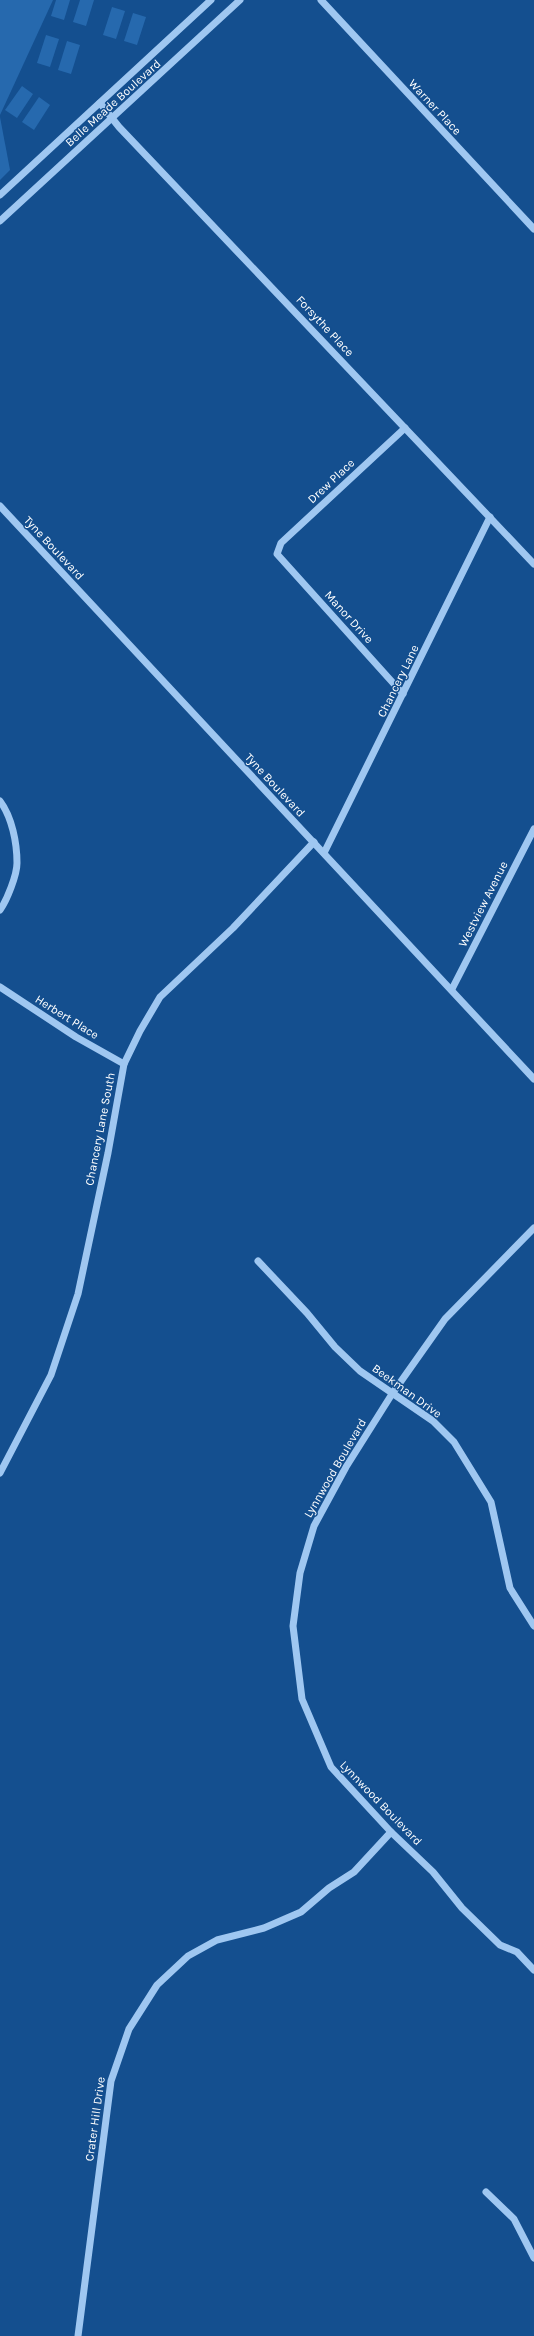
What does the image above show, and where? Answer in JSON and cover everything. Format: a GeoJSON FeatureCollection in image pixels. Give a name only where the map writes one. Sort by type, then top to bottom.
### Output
{"type":"FeatureCollection","features":[{"type":"Feature","properties":{"kind":"street","name":"Belle Meade Boulevard"},"geometry":{"type":"LineString","coordinates":[[0,195],[211,0]]}},
{"type":"Feature","properties":{"kind":"street","name":"Belle Meade Boulevard"},"geometry":{"type":"LineString","coordinates":[[0,220],[240,0]]}},
{"type":"Feature","properties":{"kind":"street","name":"Warner Place"},"geometry":{"type":"LineString","coordinates":[[320,0],[534,229]]}},
{"type":"Feature","properties":{"kind":"street","name":"Forsythe Place"},"geometry":{"type":"LineString","coordinates":[[100,103],[120,127],[534,564]]}},
{"type":"Feature","properties":{"kind":"street","name":"Drew Place"},"geometry":{"type":"LineString","coordinates":[[277,554],[281,543],[405,428]]}},
{"type":"Feature","properties":{"kind":"street","name":"Tyne Boulevard"},"geometry":{"type":"LineString","coordinates":[[0,506],[452,989],[534,1079]]}},
{"type":"Feature","properties":{"kind":"street","name":"Chancery Lane"},"geometry":{"type":"LineString","coordinates":[[324,853],[490,517]]}},
{"type":"Feature","properties":{"kind":"street","name":"Manor Drive"},"geometry":{"type":"LineString","coordinates":[[277,554],[403,694]]}},
{"type":"Feature","properties":{"kind":"street"},"geometry":{"type":"LineString","coordinates":[[0,801],[11,821],[18,864],[6,901],[0,910]]}},
{"type":"Feature","properties":{"kind":"street","name":"Westview Avenue"},"geometry":{"type":"LineString","coordinates":[[452,989],[534,829]]}},
{"type":"Feature","properties":{"kind":"street","name":"Chancery Lane South"},"geometry":{"type":"LineString","coordinates":[[0,1473],[51,1375],[78,1294],[108,1154],[124,1064],[140,1031],[160,997],[233,928],[314,842]]}},
{"type":"Feature","properties":{"kind":"street","name":"Herbert Place"},"geometry":{"type":"LineString","coordinates":[[0,987],[76,1037],[124,1064]]}},
{"type":"Feature","properties":{"kind":"street","name":"Lynnwood Boulevard"},"geometry":{"type":"LineString","coordinates":[[534,1228],[445,1319],[392,1394],[349,1461],[314,1526],[300,1572],[294,1626],[302,1699],[331,1767],[391,1832],[433,1872],[459,1904],[500,1945],[516,1952],[534,1970]]}},
{"type":"Feature","properties":{"kind":"street","name":"Beekman Drive"},"geometry":{"type":"LineString","coordinates":[[258,1261],[307,1313],[335,1347],[360,1370],[392,1394],[403,1399],[433,1421],[454,1442],[491,1502],[510,1588],[534,1626]]}},
{"type":"Feature","properties":{"kind":"street","name":"Crater Hill Drive"},"geometry":{"type":"LineString","coordinates":[[78,2336],[110,2081],[129,2029],[157,1985],[188,1956],[217,1940],[264,1928],[301,1912],[329,1888],[354,1872],[391,1832]]}},
{"type":"Feature","properties":{"kind":"street"},"geometry":{"type":"LineString","coordinates":[[486,2192],[514,2219],[534,2258]]}},
{"type":"Feature","properties":{"kind":"shaded area"},"geometry":{"type":"Polygon","coordinates":[[[0,0],[53,0],[0,115],[0,0]]]}},
{"type":"Feature","properties":{"kind":"shaded area"},"geometry":{"type":"Polygon","coordinates":[[[56,0],[70,0],[64,20],[51,16],[56,0]]]}},
{"type":"Feature","properties":{"kind":"shaded area"},"geometry":{"type":"Polygon","coordinates":[[[80,0],[94,0],[86,26],[73,22],[80,0]]]}},
{"type":"Feature","properties":{"kind":"shaded area"},"geometry":{"type":"Polygon","coordinates":[[[112,7],[125,11],[116,39],[103,35],[112,7]]]}},
{"type":"Feature","properties":{"kind":"shaded area"},"geometry":{"type":"Polygon","coordinates":[[[133,13],[146,17],[137,45],[124,41],[133,13]]]}},
{"type":"Feature","properties":{"kind":"shaded area"},"geometry":{"type":"Polygon","coordinates":[[[46,35],[59,39],[50,67],[37,63],[46,35]]]}},
{"type":"Feature","properties":{"kind":"shaded area"},"geometry":{"type":"Polygon","coordinates":[[[67,41],[80,45],[71,74],[58,70],[67,41]]]}},
{"type":"Feature","properties":{"kind":"shaded area"},"geometry":{"type":"Polygon","coordinates":[[[22,86],[33,94],[17,118],[5,110],[22,86]]]}},
{"type":"Feature","properties":{"kind":"shaded area"},"geometry":{"type":"Polygon","coordinates":[[[39,97],[50,105],[34,130],[22,122],[39,97]]]}},
{"type":"Feature","properties":{"kind":"shaded area"},"geometry":{"type":"Polygon","coordinates":[[[0,117],[10,170],[0,180],[0,117]]]}}]}
